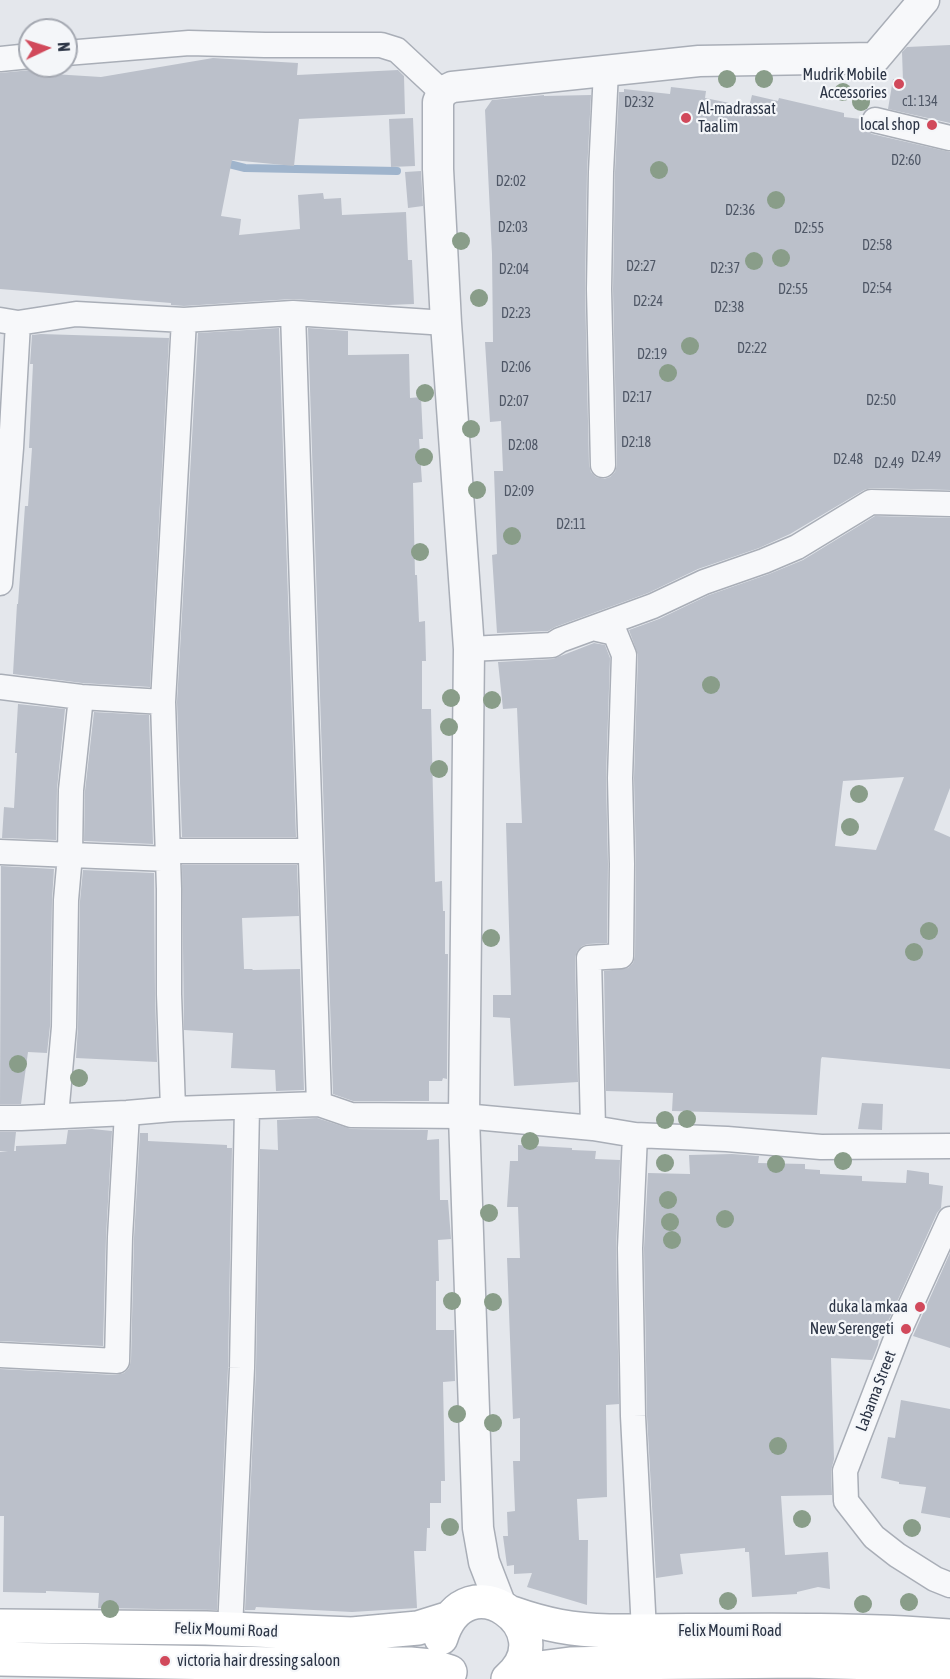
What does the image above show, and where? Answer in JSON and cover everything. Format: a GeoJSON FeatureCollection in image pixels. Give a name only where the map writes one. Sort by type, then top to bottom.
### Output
{"type":"FeatureCollection","features":[{"type":"Feature","properties":{"kind":"main road","name":"Felix Moumi Road"},"geometry":{"type":"LineString","coordinates":[[0,1626],[230,1629],[352,1634],[418,1628],[479,1602],[491,1602],[538,1622],[581,1630],[801,1630],[950,1636]]}},
{"type":"Feature","properties":{"kind":"main road"},"geometry":{"type":"LineString","coordinates":[[506,1610],[519,1623],[524,1635],[525,1648],[522,1660],[512,1675]]}},
{"type":"Feature","properties":{"kind":"main road"},"geometry":{"type":"LineString","coordinates":[[454,1614],[444,1627],[441,1650],[444,1662],[454,1675]]}},
{"type":"Feature","properties":{"kind":"main road"},"geometry":{"type":"LineString","coordinates":[[90,1660],[93,1627]]}},
{"type":"Feature","properties":{"kind":"main road","name":"Felix Moumi Road"},"geometry":{"type":"LineString","coordinates":[[0,1659],[410,1664],[431,1666],[454,1675]]}},
{"type":"Feature","properties":{"kind":"main road","name":"Felix Moumi Road"},"geometry":{"type":"LineString","coordinates":[[512,1675],[570,1664],[623,1663],[801,1661],[950,1667]]}},
{"type":"Feature","properties":{"kind":"street"},"geometry":{"type":"LineString","coordinates":[[506,1610],[484,1562],[478,1528],[464,1116],[469,649],[446,323],[438,169],[438,102],[442,92],[452,87],[699,61],[875,58],[924,0]]}},
{"type":"Feature","properties":{"kind":"street"},"geometry":{"type":"LineString","coordinates":[[78,52],[189,43],[381,45],[397,50],[442,92]]}},
{"type":"Feature","properties":{"kind":"street"},"geometry":{"type":"LineString","coordinates":[[0,59],[18,57]]}},
{"type":"Feature","properties":{"kind":"street"},"geometry":{"type":"LineString","coordinates":[[603,465],[599,289],[606,71]]}},
{"type":"Feature","properties":{"kind":"street"},"geometry":{"type":"LineString","coordinates":[[874,120],[950,138]]}},
{"type":"Feature","properties":{"kind":"street"},"geometry":{"type":"LineString","coordinates":[[0,583],[9,322],[76,315],[184,320],[293,313],[446,323]]}},
{"type":"Feature","properties":{"kind":"street"},"geometry":{"type":"LineString","coordinates":[[293,313],[319,1104]]}},
{"type":"Feature","properties":{"kind":"street"},"geometry":{"type":"LineString","coordinates":[[172,1109],[163,702],[184,320]]}},
{"type":"Feature","properties":{"kind":"street"},"geometry":{"type":"LineString","coordinates":[[469,649],[552,645],[653,606],[704,582],[797,547],[871,502],[950,504]]}},
{"type":"Feature","properties":{"kind":"street"},"geometry":{"type":"LineString","coordinates":[[592,628],[615,633],[624,655],[620,778],[621,956],[589,958],[593,1128]]}},
{"type":"Feature","properties":{"kind":"street"},"geometry":{"type":"LineString","coordinates":[[0,687],[81,697],[163,702]]}},
{"type":"Feature","properties":{"kind":"street"},"geometry":{"type":"LineString","coordinates":[[56,1116],[64,1027],[71,790],[81,697]]}},
{"type":"Feature","properties":{"kind":"street"},"geometry":{"type":"LineString","coordinates":[[0,852],[168,855],[310,851]]}},
{"type":"Feature","properties":{"kind":"street"},"geometry":{"type":"LineString","coordinates":[[1,1120],[172,1109],[319,1104],[351,1115],[464,1116],[593,1128],[635,1135],[727,1138],[821,1146],[950,1146]]}},
{"type":"Feature","properties":{"kind":"street"},"geometry":{"type":"LineString","coordinates":[[230,1629],[242,1368],[248,1107]]}},
{"type":"Feature","properties":{"kind":"street"},"geometry":{"type":"LineString","coordinates":[[0,1355],[117,1361],[120,1237],[127,1113]]}},
{"type":"Feature","properties":{"kind":"street"},"geometry":{"type":"LineString","coordinates":[[635,1135],[630,1260],[633,1416],[644,1631]]}},
{"type":"Feature","properties":{"kind":"street","name":"Labama Street"},"geometry":{"type":"LineString","coordinates":[[950,1219],[899,1331],[845,1471],[846,1501],[874,1537],[897,1555],[935,1579],[950,1585]]}},
{"type":"Feature","properties":{"kind":"street"},"geometry":{"type":"LineString","coordinates":[[454,1614],[471,1580],[478,1528]]}},
{"type":"Feature","properties":{"kind":"building"},"geometry":{"type":"Polygon","coordinates":[[[950,45],[950,123],[888,109],[893,79],[903,81],[902,52],[907,47],[950,45]]]}},
{"type":"Feature","properties":{"kind":"building"},"geometry":{"type":"Polygon","coordinates":[[[213,58],[298,63],[297,75],[398,70],[404,76],[405,114],[299,119],[294,166],[232,160],[221,216],[241,219],[239,235],[300,229],[298,195],[323,193],[324,199],[341,198],[342,215],[406,212],[408,260],[412,260],[414,304],[388,305],[292,299],[184,306],[0,289],[0,73],[18,71],[18,78],[101,77],[213,58]]]}},
{"type":"Feature","properties":{"kind":"building"},"geometry":{"type":"Polygon","coordinates":[[[671,87],[706,91],[705,98],[749,107],[752,95],[778,101],[779,98],[844,113],[844,117],[861,119],[865,130],[872,134],[950,152],[950,490],[871,488],[864,490],[790,534],[759,548],[698,569],[648,593],[548,631],[497,633],[492,555],[497,554],[494,471],[503,471],[501,421],[490,422],[485,342],[493,342],[492,254],[485,110],[492,100],[544,95],[591,95],[585,289],[589,465],[596,477],[604,479],[615,472],[617,465],[613,289],[619,92],[624,92],[624,89],[670,94],[671,87]]]}},
{"type":"Feature","properties":{"kind":"building"},"geometry":{"type":"Polygon","coordinates":[[[413,118],[415,166],[391,167],[389,119],[413,118]]]}},
{"type":"Feature","properties":{"kind":"building"},"geometry":{"type":"Polygon","coordinates":[[[421,171],[423,206],[408,208],[405,172],[421,171]]]}},
{"type":"Feature","properties":{"kind":"building"},"geometry":{"type":"Polygon","coordinates":[[[279,328],[296,837],[182,837],[177,702],[198,333],[279,328]]]}},
{"type":"Feature","properties":{"kind":"building"},"geometry":{"type":"Polygon","coordinates":[[[308,328],[348,331],[348,355],[409,354],[410,398],[421,397],[423,439],[419,439],[422,482],[413,483],[415,575],[417,575],[419,622],[425,621],[426,661],[422,661],[422,709],[431,709],[435,882],[442,881],[445,954],[448,954],[447,1079],[429,1081],[429,1101],[353,1101],[333,1094],[308,328]]]}},
{"type":"Feature","properties":{"kind":"building"},"geometry":{"type":"Polygon","coordinates":[[[32,335],[169,338],[150,687],[82,683],[13,674],[25,506],[28,506],[32,448],[29,448],[32,335]]]}},
{"type":"Feature","properties":{"kind":"building"},"geometry":{"type":"Polygon","coordinates":[[[875,516],[950,518],[950,788],[934,830],[950,837],[950,1069],[822,1057],[817,1115],[672,1111],[673,1093],[606,1091],[604,971],[628,968],[635,956],[634,778],[638,655],[629,630],[659,619],[709,595],[803,560],[875,516]],[[904,777],[843,781],[835,846],[876,850],[904,777]]]}},
{"type":"Feature","properties":{"kind":"building"},"geometry":{"type":"Polygon","coordinates":[[[594,643],[605,645],[610,658],[606,778],[607,943],[582,946],[575,958],[578,1082],[514,1086],[510,1018],[493,1017],[493,995],[511,995],[506,823],[522,823],[517,708],[503,709],[498,662],[553,659],[594,643]]]}},
{"type":"Feature","properties":{"kind":"building"},"geometry":{"type":"Polygon","coordinates":[[[18,704],[65,709],[57,789],[56,840],[2,838],[4,807],[14,808],[18,704]]]}},
{"type":"Feature","properties":{"kind":"building"},"geometry":{"type":"Polygon","coordinates":[[[94,712],[149,715],[153,844],[84,841],[85,791],[94,712]]]}},
{"type":"Feature","properties":{"kind":"building"},"geometry":{"type":"Polygon","coordinates":[[[182,865],[297,865],[299,916],[242,918],[244,969],[300,969],[304,1090],[276,1091],[275,1070],[231,1068],[233,1033],[184,1030],[182,865]]]}},
{"type":"Feature","properties":{"kind":"building"},"geometry":{"type":"Polygon","coordinates":[[[1,866],[54,869],[50,1026],[47,1053],[28,1052],[21,1104],[0,1104],[1,866]]]}},
{"type":"Feature","properties":{"kind":"building"},"geometry":{"type":"Polygon","coordinates":[[[83,870],[154,873],[157,1062],[76,1058],[80,901],[83,870]]]}},
{"type":"Feature","properties":{"kind":"building"},"geometry":{"type":"Polygon","coordinates":[[[862,1103],[883,1104],[882,1130],[858,1129],[862,1103]]]}},
{"type":"Feature","properties":{"kind":"building"},"geometry":{"type":"Polygon","coordinates":[[[317,1118],[351,1129],[428,1130],[427,1140],[439,1139],[440,1200],[448,1200],[451,1239],[438,1240],[439,1281],[436,1281],[436,1330],[454,1330],[455,1381],[443,1382],[445,1481],[441,1481],[441,1503],[430,1503],[430,1528],[427,1528],[426,1551],[414,1551],[417,1608],[352,1612],[256,1607],[255,1610],[245,1610],[256,1368],[260,1149],[278,1150],[277,1120],[317,1118]]]}},
{"type":"Feature","properties":{"kind":"building"},"geometry":{"type":"Polygon","coordinates":[[[68,1130],[112,1131],[103,1346],[0,1341],[0,1152],[8,1151],[0,1151],[0,1132],[16,1132],[14,1151],[16,1151],[16,1146],[66,1144],[68,1130]]]}},
{"type":"Feature","properties":{"kind":"building"},"geometry":{"type":"Polygon","coordinates":[[[140,1133],[148,1133],[148,1141],[227,1145],[227,1148],[232,1148],[228,1368],[217,1610],[98,1608],[99,1593],[3,1592],[4,1516],[0,1516],[0,1369],[116,1375],[124,1373],[129,1368],[140,1133]]]}},
{"type":"Feature","properties":{"kind":"building"},"geometry":{"type":"Polygon","coordinates":[[[518,1145],[596,1151],[595,1159],[620,1160],[616,1248],[619,1404],[606,1405],[607,1497],[577,1499],[579,1540],[588,1540],[587,1605],[527,1587],[532,1573],[514,1574],[514,1565],[507,1566],[503,1536],[508,1536],[507,1512],[515,1511],[513,1461],[520,1461],[520,1418],[513,1419],[507,1258],[520,1258],[518,1207],[507,1207],[510,1161],[518,1161],[518,1145]]]}},
{"type":"Feature","properties":{"kind":"building"},"geometry":{"type":"Polygon","coordinates":[[[689,1155],[759,1156],[758,1163],[805,1164],[805,1169],[820,1170],[820,1174],[862,1176],[862,1181],[906,1183],[907,1170],[929,1173],[929,1184],[943,1186],[941,1208],[886,1326],[881,1325],[878,1345],[872,1360],[831,1358],[834,1459],[831,1471],[832,1495],[781,1496],[785,1555],[828,1552],[830,1589],[818,1587],[797,1592],[797,1594],[752,1597],[749,1552],[745,1552],[745,1548],[680,1554],[683,1574],[656,1578],[647,1416],[644,1248],[648,1173],[690,1174],[689,1155]]]}},
{"type":"Feature","properties":{"kind":"building"},"geometry":{"type":"Polygon","coordinates":[[[950,1253],[950,1348],[913,1336],[950,1253]]]}},
{"type":"Feature","properties":{"kind":"building"},"geometry":{"type":"Polygon","coordinates":[[[901,1400],[950,1409],[950,1518],[921,1513],[926,1487],[899,1484],[899,1482],[881,1478],[888,1437],[895,1438],[901,1400]]]}},
{"type":"Feature","properties":{"kind":"waterway"},"geometry":{"type":"LineString","coordinates":[[221,162],[245,168],[397,171]]}},
{"type":"Feature","properties":{"kind":"place","name":"Mudrik Mobile Accessories"},"geometry":{"type":"Point","coordinates":[899,84]}},
{"type":"Feature","properties":{"kind":"place","name":"Al-madrassat Taalim"},"geometry":{"type":"Point","coordinates":[686,118]}},
{"type":"Feature","properties":{"kind":"place","name":"local shop"},"geometry":{"type":"Point","coordinates":[932,125]}},
{"type":"Feature","properties":{"kind":"place","name":"duka la mkaa"},"geometry":{"type":"Point","coordinates":[920,1307]}},
{"type":"Feature","properties":{"kind":"place","name":"New Serengeti"},"geometry":{"type":"Point","coordinates":[906,1329]}},
{"type":"Feature","properties":{"kind":"place","name":"victoria hair dressing saloon"},"geometry":{"type":"Point","coordinates":[165,1661]}}]}
